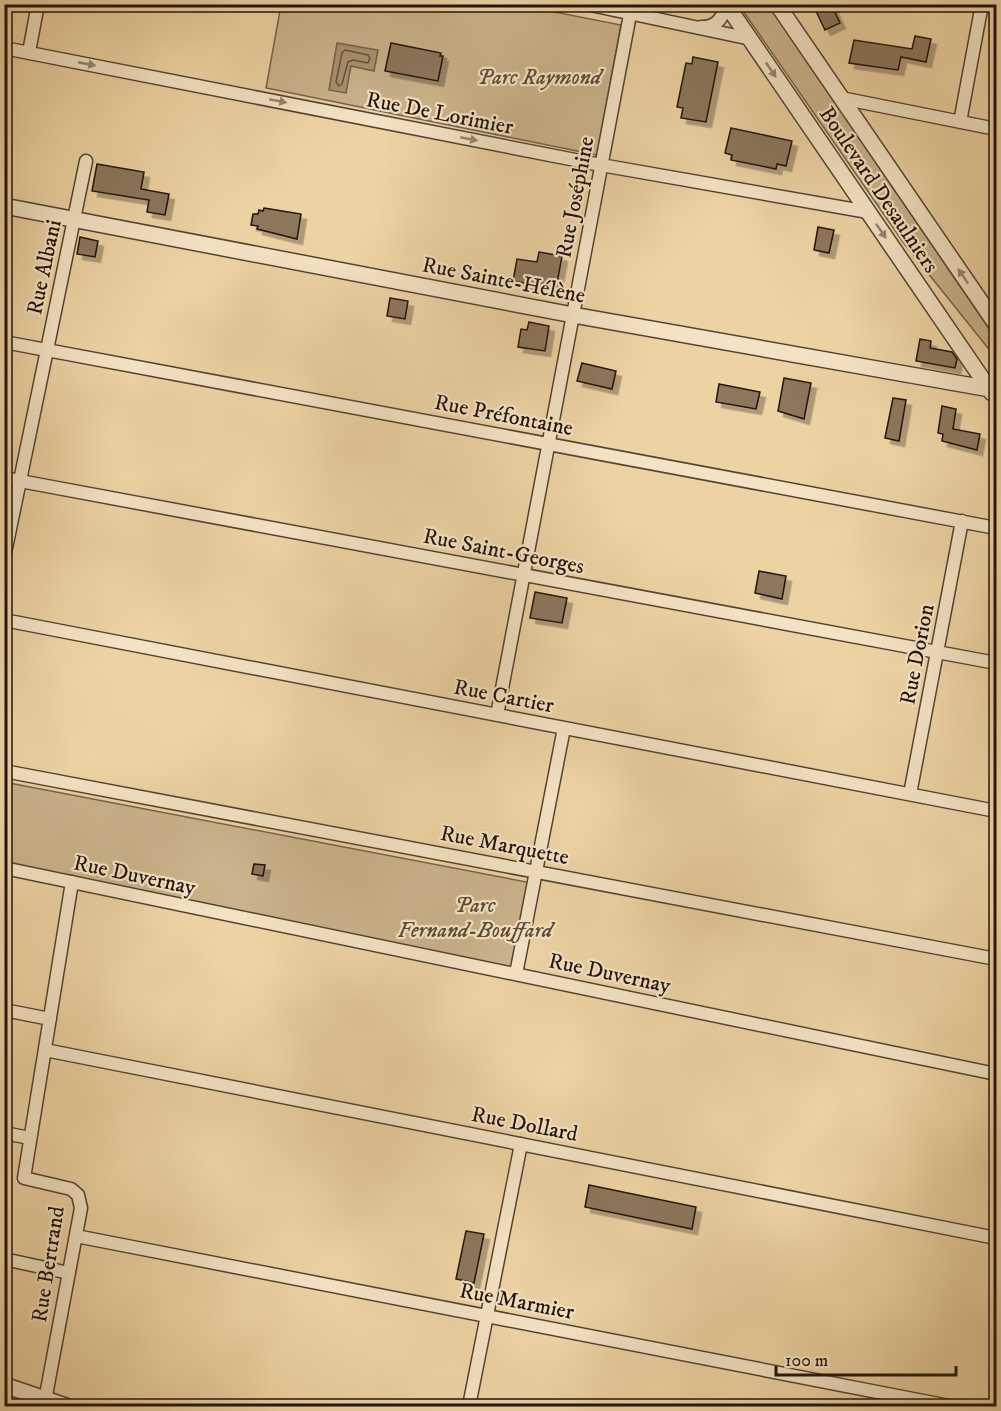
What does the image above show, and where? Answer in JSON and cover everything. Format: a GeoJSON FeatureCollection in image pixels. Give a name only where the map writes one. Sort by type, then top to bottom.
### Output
{"type":"FeatureCollection","features":[{"type":"Feature","properties":{"kind":"street"},"geometry":{"type":"LineString","coordinates":[[29,52],[38,4]]}},
{"type":"Feature","properties":{"kind":"street"},"geometry":{"type":"LineString","coordinates":[[586,4],[631,9],[751,39]]}},
{"type":"Feature","properties":{"kind":"street","name":"Boulevard Desaulniers"},"geometry":{"type":"LineString","coordinates":[[777,4],[996,324]]}},
{"type":"Feature","properties":{"kind":"street"},"geometry":{"type":"LineString","coordinates":[[960,122],[982,4]]}},
{"type":"Feature","properties":{"kind":"street"},"geometry":{"type":"LineString","coordinates":[[700,27],[716,24],[723,15],[726,5]]}},
{"type":"Feature","properties":{"kind":"street","name":"Boulevard Desaulniers"},"geometry":{"type":"LineString","coordinates":[[726,5],[994,392]]}},
{"type":"Feature","properties":{"kind":"street","name":"Rue Joséphine"},"geometry":{"type":"LineString","coordinates":[[497,715],[631,9]]}},
{"type":"Feature","properties":{"kind":"street","name":"Rue De Lorimier"},"geometry":{"type":"LineString","coordinates":[[4,48],[601,165],[868,212]]}},
{"type":"Feature","properties":{"kind":"street"},"geometry":{"type":"LineString","coordinates":[[841,98],[996,129]]}},
{"type":"Feature","properties":{"kind":"street","name":"Rue Albani"},"geometry":{"type":"LineString","coordinates":[[4,558],[86,160]]}},
{"type":"Feature","properties":{"kind":"street","name":"Rue Sainte-Hélène"},"geometry":{"type":"LineString","coordinates":[[4,206],[573,315],[994,392]]}},
{"type":"Feature","properties":{"kind":"street","name":"Rue Préfontaine"},"geometry":{"type":"LineString","coordinates":[[4,342],[996,528]]}},
{"type":"Feature","properties":{"kind":"street","name":"Rue Saint-Georges"},"geometry":{"type":"LineString","coordinates":[[4,478],[996,663]]}},
{"type":"Feature","properties":{"kind":"street","name":"Rue Dorion"},"geometry":{"type":"LineString","coordinates":[[910,794],[962,521]]}},
{"type":"Feature","properties":{"kind":"street","name":"Rue Cartier"},"geometry":{"type":"LineString","coordinates":[[4,620],[996,811]]}},
{"type":"Feature","properties":{"kind":"street"},"geometry":{"type":"LineString","coordinates":[[516,974],[564,728]]}},
{"type":"Feature","properties":{"kind":"street","name":"Rue Marquette"},"geometry":{"type":"LineString","coordinates":[[4,771],[996,959]]}},
{"type":"Feature","properties":{"kind":"street","name":"Rue Duvernay"},"geometry":{"type":"LineString","coordinates":[[4,868],[996,1074]]}},
{"type":"Feature","properties":{"kind":"street","name":"Rue Bertrand"},"geometry":{"type":"LineString","coordinates":[[44,1403],[81,1208],[78,1195],[70,1189],[24,1178],[72,882]]}},
{"type":"Feature","properties":{"kind":"street"},"geometry":{"type":"LineString","coordinates":[[4,1010],[50,1019]]}},
{"type":"Feature","properties":{"kind":"street","name":"Rue Dollard"},"geometry":{"type":"LineString","coordinates":[[45,1050],[996,1238]]}},
{"type":"Feature","properties":{"kind":"street"},"geometry":{"type":"LineString","coordinates":[[4,1133],[30,1138]]}},
{"type":"Feature","properties":{"kind":"street"},"geometry":{"type":"LineString","coordinates":[[469,1407],[521,1144]]}},
{"type":"Feature","properties":{"kind":"street","name":"Rue Marmier"},"geometry":{"type":"LineString","coordinates":[[76,1236],[949,1407]]}},
{"type":"Feature","properties":{"kind":"street"},"geometry":{"type":"LineString","coordinates":[[4,1259],[69,1273]]}},
{"type":"Feature","properties":{"kind":"street"},"geometry":{"type":"LineString","coordinates":[[4,1384],[44,1403],[66,1407]]}},
{"type":"Feature","properties":{"kind":"green space","name":"Parc Raymond"},"geometry":{"type":"Polygon","coordinates":[[[281,5],[519,5],[621,25],[597,155],[266,88],[281,5]]]}},
{"type":"Feature","properties":{"kind":"green space"},"geometry":{"type":"Polygon","coordinates":[[[739,5],[769,5],[996,339],[996,358],[903,242],[739,5]]]}},
{"type":"Feature","properties":{"kind":"green space","name":"Parc Fernand-Bouffard"},"geometry":{"type":"Polygon","coordinates":[[[4,782],[532,883],[513,969],[5,864],[4,782]]]}},
{"type":"Feature","properties":{"kind":"water"},"geometry":{"type":"Polygon","coordinates":[[[337,43],[378,50],[374,71],[351,66],[346,93],[329,90],[337,43]]]}},
{"type":"Feature","properties":{"kind":"building"},"geometry":{"type":"Polygon","coordinates":[[[824,4],[831,4],[840,23],[825,30],[815,9],[824,4]]]}},
{"type":"Feature","properties":{"kind":"building"},"geometry":{"type":"Polygon","coordinates":[[[915,36],[931,39],[926,62],[901,57],[898,70],[849,63],[854,40],[912,49],[915,36]]]}},
{"type":"Feature","properties":{"kind":"building"},"geometry":{"type":"Polygon","coordinates":[[[391,43],[441,53],[440,56],[443,56],[438,81],[385,71],[391,43]]]}},
{"type":"Feature","properties":{"kind":"building"},"geometry":{"type":"Polygon","coordinates":[[[693,57],[718,62],[706,122],[681,118],[683,108],[677,107],[686,63],[692,64],[693,57]]]}},
{"type":"Feature","properties":{"kind":"building"},"geometry":{"type":"Polygon","coordinates":[[[731,128],[792,141],[786,166],[777,164],[776,169],[731,160],[732,155],[725,153],[731,128]]]}},
{"type":"Feature","properties":{"kind":"building"},"geometry":{"type":"Polygon","coordinates":[[[97,164],[144,172],[141,189],[169,194],[165,215],[147,212],[149,200],[92,191],[97,164]]]}},
{"type":"Feature","properties":{"kind":"building"},"geometry":{"type":"Polygon","coordinates":[[[264,208],[301,214],[297,239],[257,229],[258,226],[251,225],[253,214],[258,214],[259,210],[263,211],[264,208]]]}},
{"type":"Feature","properties":{"kind":"building"},"geometry":{"type":"Polygon","coordinates":[[[818,227],[834,230],[829,253],[814,250],[818,227]]]}},
{"type":"Feature","properties":{"kind":"building"},"geometry":{"type":"Polygon","coordinates":[[[80,237],[98,241],[95,257],[77,254],[80,237]]]}},
{"type":"Feature","properties":{"kind":"building"},"geometry":{"type":"Polygon","coordinates":[[[539,252],[562,256],[556,289],[513,281],[517,259],[537,262],[539,252]]]}},
{"type":"Feature","properties":{"kind":"building"},"geometry":{"type":"Polygon","coordinates":[[[390,298],[408,301],[405,319],[387,316],[390,298]]]}},
{"type":"Feature","properties":{"kind":"building"},"geometry":{"type":"Polygon","coordinates":[[[529,322],[549,326],[545,351],[518,347],[521,329],[527,330],[529,322]]]}},
{"type":"Feature","properties":{"kind":"building"},"geometry":{"type":"Polygon","coordinates":[[[920,339],[931,341],[930,348],[952,352],[957,359],[955,368],[916,361],[920,339]]]}},
{"type":"Feature","properties":{"kind":"building"},"geometry":{"type":"Polygon","coordinates":[[[582,363],[616,371],[612,389],[577,381],[582,363]]]}},
{"type":"Feature","properties":{"kind":"building"},"geometry":{"type":"Polygon","coordinates":[[[784,378],[811,383],[804,419],[778,411],[784,378]]]}},
{"type":"Feature","properties":{"kind":"building"},"geometry":{"type":"Polygon","coordinates":[[[719,384],[760,392],[756,409],[716,402],[719,384]]]}},
{"type":"Feature","properties":{"kind":"building"},"geometry":{"type":"Polygon","coordinates":[[[893,398],[906,400],[899,441],[885,438],[893,398]]]}},
{"type":"Feature","properties":{"kind":"building"},"geometry":{"type":"Polygon","coordinates":[[[942,406],[956,409],[953,429],[980,434],[977,450],[942,441],[943,434],[938,433],[942,406]]]}},
{"type":"Feature","properties":{"kind":"building"},"geometry":{"type":"Polygon","coordinates":[[[759,571],[786,576],[782,599],[755,593],[759,571]]]}},
{"type":"Feature","properties":{"kind":"building"},"geometry":{"type":"Polygon","coordinates":[[[535,592],[567,598],[562,623],[530,618],[535,592]]]}},
{"type":"Feature","properties":{"kind":"building"},"geometry":{"type":"Polygon","coordinates":[[[254,864],[265,865],[263,876],[252,874],[254,864]]]}},
{"type":"Feature","properties":{"kind":"building"},"geometry":{"type":"Polygon","coordinates":[[[589,1185],[696,1207],[692,1229],[585,1207],[589,1185]]]}},
{"type":"Feature","properties":{"kind":"building"},"geometry":{"type":"Polygon","coordinates":[[[466,1231],[484,1234],[474,1283],[456,1279],[466,1231]]]}}]}
